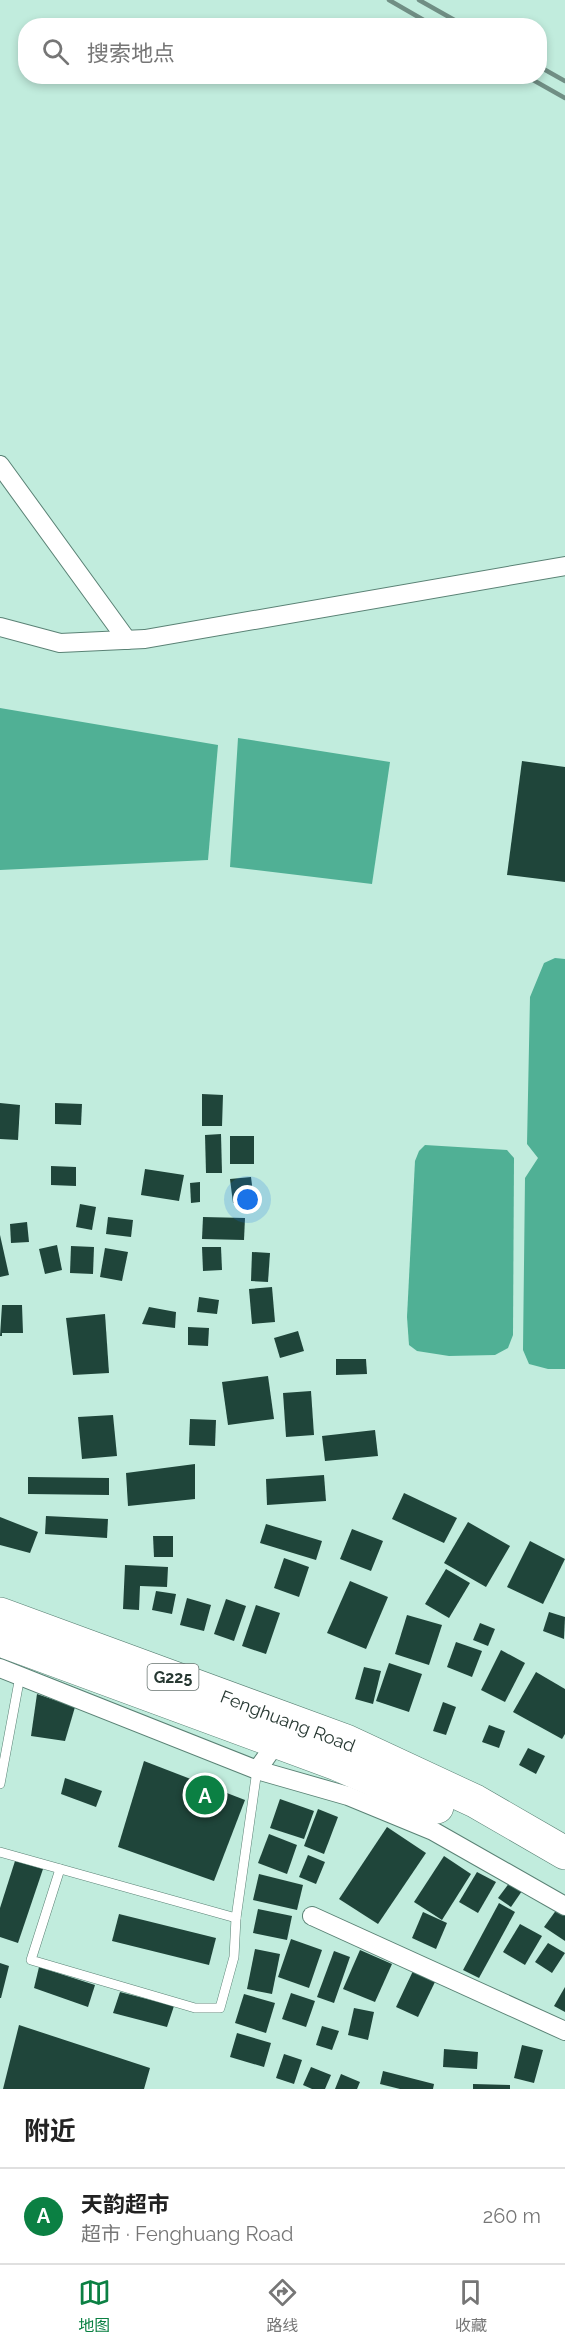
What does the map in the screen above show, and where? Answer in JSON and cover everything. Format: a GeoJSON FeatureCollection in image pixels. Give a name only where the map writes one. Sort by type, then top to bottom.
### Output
{"type":"FeatureCollection","features":[{"type":"Feature","properties":{"kind":"highway","name":"Fenghuang Road"},"geometry":{"type":"LineString","coordinates":[[0,1614],[346,1741],[475,1801],[565,1853]]}},
{"type":"Feature","properties":{"kind":"highway","name":"Fenghuang Road"},"geometry":{"type":"LineString","coordinates":[[0,1640],[338,1764],[487,1829],[565,1877]]}},
{"type":"Feature","properties":{"kind":"street"},"geometry":{"type":"LineString","coordinates":[[0,465],[127,640]]}},
{"type":"Feature","properties":{"kind":"street"},"geometry":{"type":"LineString","coordinates":[[0,627],[60,643],[145,639],[565,566]]}},
{"type":"Feature","properties":{"kind":"street"},"geometry":{"type":"LineString","coordinates":[[0,1668],[257,1770],[348,1797],[433,1831],[565,1906]]}},
{"type":"Feature","properties":{"kind":"street"},"geometry":{"type":"LineString","coordinates":[[257,1770],[277,1742]]}},
{"type":"Feature","properties":{"kind":"street"},"geometry":{"type":"LineString","coordinates":[[312,1917],[565,2031]]}},
{"type":"Feature","properties":{"kind":"lane"},"geometry":{"type":"LineString","coordinates":[[0,1784],[20,1676]]}},
{"type":"Feature","properties":{"kind":"lane"},"geometry":{"type":"LineString","coordinates":[[60,1869],[32,1960],[195,2008],[220,2008],[234,1957],[236,1918],[257,1770]]}},
{"type":"Feature","properties":{"kind":"lane"},"geometry":{"type":"LineString","coordinates":[[0,1852],[236,1918]]}},
{"type":"Feature","properties":{"kind":"shaded area"},"geometry":{"type":"Polygon","coordinates":[[[0,708],[218,745],[208,860],[0,870],[0,708]]]}},
{"type":"Feature","properties":{"kind":"shaded area"},"geometry":{"type":"Polygon","coordinates":[[[238,738],[390,762],[372,884],[230,867],[238,738]]]}},
{"type":"Feature","properties":{"kind":"shaded area"},"geometry":{"type":"Polygon","coordinates":[[[555,958],[565,959],[565,1369],[548,1369],[529,1364],[523,1350],[525,1178],[538,1158],[527,1144],[530,997],[544,963],[555,958]]]}},
{"type":"Feature","properties":{"kind":"shaded area"},"geometry":{"type":"Polygon","coordinates":[[[425,1145],[507,1150],[514,1158],[513,1335],[508,1348],[495,1355],[449,1356],[417,1351],[409,1345],[407,1317],[415,1161],[419,1151],[425,1145]]]}},
{"type":"Feature","properties":{"kind":"building"},"geometry":{"type":"Polygon","coordinates":[[[522,761],[565,767],[565,882],[507,875],[522,761]]]}},
{"type":"Feature","properties":{"kind":"building"},"geometry":{"type":"Polygon","coordinates":[[[202,1094],[223,1095],[222,1126],[202,1126],[202,1094]]]}},
{"type":"Feature","properties":{"kind":"building"},"geometry":{"type":"Polygon","coordinates":[[[0,1103],[20,1105],[18,1140],[0,1139],[0,1103]]]}},
{"type":"Feature","properties":{"kind":"building"},"geometry":{"type":"Polygon","coordinates":[[[55,1103],[82,1104],[81,1125],[55,1124],[55,1103]]]}},
{"type":"Feature","properties":{"kind":"building"},"geometry":{"type":"Polygon","coordinates":[[[221,1134],[222,1173],[206,1173],[205,1135],[221,1134]]]}},
{"type":"Feature","properties":{"kind":"building"},"geometry":{"type":"Polygon","coordinates":[[[230,1136],[254,1136],[254,1164],[230,1164],[230,1136]]]}},
{"type":"Feature","properties":{"kind":"building"},"geometry":{"type":"Polygon","coordinates":[[[51,1166],[76,1167],[76,1186],[51,1185],[51,1166]]]}},
{"type":"Feature","properties":{"kind":"building"},"geometry":{"type":"Polygon","coordinates":[[[145,1169],[184,1175],[179,1201],[141,1195],[145,1169]]]}},
{"type":"Feature","properties":{"kind":"building"},"geometry":{"type":"Polygon","coordinates":[[[251,1177],[254,1201],[233,1203],[230,1179],[251,1177]]]}},
{"type":"Feature","properties":{"kind":"building"},"geometry":{"type":"Polygon","coordinates":[[[200,1182],[200,1202],[191,1203],[190,1183],[200,1182]]]}},
{"type":"Feature","properties":{"kind":"building"},"geometry":{"type":"Polygon","coordinates":[[[80,1204],[96,1207],[92,1230],[76,1227],[80,1204]]]}},
{"type":"Feature","properties":{"kind":"building"},"geometry":{"type":"Polygon","coordinates":[[[108,1217],[133,1220],[131,1237],[106,1234],[108,1217]]]}},
{"type":"Feature","properties":{"kind":"building"},"geometry":{"type":"Polygon","coordinates":[[[203,1217],[245,1218],[244,1240],[202,1239],[203,1217]]]}},
{"type":"Feature","properties":{"kind":"building"},"geometry":{"type":"Polygon","coordinates":[[[27,1222],[29,1242],[11,1243],[10,1224],[27,1222]]]}},
{"type":"Feature","properties":{"kind":"building"},"geometry":{"type":"Polygon","coordinates":[[[0,1235],[9,1275],[0,1277],[0,1235]]]}},
{"type":"Feature","properties":{"kind":"building"},"geometry":{"type":"Polygon","coordinates":[[[57,1245],[62,1270],[45,1274],[39,1249],[57,1245]]]}},
{"type":"Feature","properties":{"kind":"building"},"geometry":{"type":"Polygon","coordinates":[[[71,1246],[94,1247],[93,1274],[70,1273],[71,1246]]]}},
{"type":"Feature","properties":{"kind":"building"},"geometry":{"type":"Polygon","coordinates":[[[202,1247],[221,1247],[222,1270],[203,1271],[202,1247]]]}},
{"type":"Feature","properties":{"kind":"building"},"geometry":{"type":"Polygon","coordinates":[[[105,1248],[128,1252],[122,1281],[100,1277],[105,1248]]]}},
{"type":"Feature","properties":{"kind":"building"},"geometry":{"type":"Polygon","coordinates":[[[252,1252],[270,1253],[268,1282],[251,1281],[252,1252]]]}},
{"type":"Feature","properties":{"kind":"building"},"geometry":{"type":"Polygon","coordinates":[[[272,1287],[275,1322],[252,1324],[249,1289],[272,1287]]]}},
{"type":"Feature","properties":{"kind":"building"},"geometry":{"type":"Polygon","coordinates":[[[199,1297],[219,1300],[217,1314],[197,1312],[199,1297]]]}},
{"type":"Feature","properties":{"kind":"building"},"geometry":{"type":"Polygon","coordinates":[[[2,1305],[22,1305],[23,1333],[2,1333],[0,1336],[2,1305]]]}},
{"type":"Feature","properties":{"kind":"building"},"geometry":{"type":"Polygon","coordinates":[[[149,1307],[176,1312],[175,1328],[142,1324],[149,1307]]]}},
{"type":"Feature","properties":{"kind":"building"},"geometry":{"type":"Polygon","coordinates":[[[105,1314],[109,1373],[73,1375],[66,1318],[105,1314]]]}},
{"type":"Feature","properties":{"kind":"building"},"geometry":{"type":"Polygon","coordinates":[[[188,1327],[209,1328],[208,1346],[188,1345],[188,1327]]]}},
{"type":"Feature","properties":{"kind":"building"},"geometry":{"type":"Polygon","coordinates":[[[298,1331],[304,1351],[280,1358],[274,1338],[298,1331]]]}},
{"type":"Feature","properties":{"kind":"building"},"geometry":{"type":"Polygon","coordinates":[[[336,1359],[366,1359],[367,1374],[336,1375],[336,1359]]]}},
{"type":"Feature","properties":{"kind":"building"},"geometry":{"type":"Polygon","coordinates":[[[268,1376],[274,1419],[228,1425],[222,1382],[268,1376]]]}},
{"type":"Feature","properties":{"kind":"building"},"geometry":{"type":"Polygon","coordinates":[[[311,1391],[314,1435],[286,1437],[283,1393],[311,1391]]]}},
{"type":"Feature","properties":{"kind":"building"},"geometry":{"type":"Polygon","coordinates":[[[113,1415],[117,1456],[82,1459],[78,1417],[113,1415]]]}},
{"type":"Feature","properties":{"kind":"building"},"geometry":{"type":"Polygon","coordinates":[[[190,1419],[216,1420],[215,1446],[189,1445],[190,1419]]]}},
{"type":"Feature","properties":{"kind":"building"},"geometry":{"type":"Polygon","coordinates":[[[375,1430],[378,1456],[325,1461],[322,1436],[375,1430]]]}},
{"type":"Feature","properties":{"kind":"building"},"geometry":{"type":"Polygon","coordinates":[[[195,1464],[195,1499],[128,1506],[126,1473],[195,1464]]]}},
{"type":"Feature","properties":{"kind":"building"},"geometry":{"type":"Polygon","coordinates":[[[324,1475],[326,1501],[267,1505],[266,1479],[324,1475]]]}},
{"type":"Feature","properties":{"kind":"building"},"geometry":{"type":"Polygon","coordinates":[[[28,1477],[109,1478],[109,1495],[28,1494],[28,1477]]]}},
{"type":"Feature","properties":{"kind":"building"},"geometry":{"type":"Polygon","coordinates":[[[404,1493],[457,1518],[444,1543],[392,1519],[404,1493]]]}},
{"type":"Feature","properties":{"kind":"building"},"geometry":{"type":"Polygon","coordinates":[[[46,1516],[108,1519],[107,1538],[45,1534],[46,1516]]]}},
{"type":"Feature","properties":{"kind":"building"},"geometry":{"type":"Polygon","coordinates":[[[0,1517],[38,1532],[30,1553],[0,1545],[0,1517]]]}},
{"type":"Feature","properties":{"kind":"building"},"geometry":{"type":"Polygon","coordinates":[[[468,1522],[510,1546],[486,1587],[444,1563],[468,1522]]]}},
{"type":"Feature","properties":{"kind":"building"},"geometry":{"type":"Polygon","coordinates":[[[266,1524],[322,1541],[316,1560],[260,1543],[266,1524]]]}},
{"type":"Feature","properties":{"kind":"building"},"geometry":{"type":"Polygon","coordinates":[[[352,1529],[383,1541],[371,1571],[340,1559],[352,1529]]]}},
{"type":"Feature","properties":{"kind":"building"},"geometry":{"type":"Polygon","coordinates":[[[153,1536],[173,1536],[173,1557],[154,1557],[153,1536]]]}},
{"type":"Feature","properties":{"kind":"building"},"geometry":{"type":"Polygon","coordinates":[[[530,1541],[565,1559],[543,1604],[507,1587],[530,1541]]]}},
{"type":"Feature","properties":{"kind":"building"},"geometry":{"type":"Polygon","coordinates":[[[284,1558],[309,1567],[299,1597],[274,1588],[284,1558]]]}},
{"type":"Feature","properties":{"kind":"building"},"geometry":{"type":"Polygon","coordinates":[[[125,1565],[168,1567],[167,1587],[140,1586],[139,1610],[123,1609],[125,1565]]]}},
{"type":"Feature","properties":{"kind":"building"},"geometry":{"type":"Polygon","coordinates":[[[446,1569],[470,1583],[449,1618],[425,1604],[446,1569]]]}},
{"type":"Feature","properties":{"kind":"building"},"geometry":{"type":"Polygon","coordinates":[[[350,1581],[388,1597],[366,1649],[327,1633],[350,1581]]]}},
{"type":"Feature","properties":{"kind":"building"},"geometry":{"type":"Polygon","coordinates":[[[156,1591],[176,1594],[172,1614],[152,1610],[156,1591]]]}},
{"type":"Feature","properties":{"kind":"building"},"geometry":{"type":"Polygon","coordinates":[[[187,1598],[211,1605],[204,1631],[180,1625],[187,1598]]]}},
{"type":"Feature","properties":{"kind":"building"},"geometry":{"type":"Polygon","coordinates":[[[226,1599],[246,1606],[234,1641],[214,1634],[226,1599]]]}},
{"type":"Feature","properties":{"kind":"building"},"geometry":{"type":"Polygon","coordinates":[[[256,1605],[280,1613],[266,1654],[242,1646],[256,1605]]]}},
{"type":"Feature","properties":{"kind":"building"},"geometry":{"type":"Polygon","coordinates":[[[549,1612],[565,1617],[564,1639],[543,1631],[549,1612]]]}},
{"type":"Feature","properties":{"kind":"building"},"geometry":{"type":"Polygon","coordinates":[[[407,1615],[442,1625],[429,1665],[395,1654],[407,1615]]]}},
{"type":"Feature","properties":{"kind":"building"},"geometry":{"type":"Polygon","coordinates":[[[480,1623],[495,1629],[488,1646],[473,1640],[480,1623]]]}},
{"type":"Feature","properties":{"kind":"building"},"geometry":{"type":"Polygon","coordinates":[[[456,1642],[482,1651],[472,1677],[447,1667],[456,1642]]]}},
{"type":"Feature","properties":{"kind":"building"},"geometry":{"type":"Polygon","coordinates":[[[501,1650],[525,1663],[505,1702],[481,1690],[501,1650]]]}},
{"type":"Feature","properties":{"kind":"building"},"geometry":{"type":"Polygon","coordinates":[[[389,1663],[422,1674],[409,1712],[376,1701],[389,1663]]]}},
{"type":"Feature","properties":{"kind":"building"},"geometry":{"type":"Polygon","coordinates":[[[364,1667],[381,1671],[373,1704],[355,1699],[364,1667]]]}},
{"type":"Feature","properties":{"kind":"building"},"geometry":{"type":"Polygon","coordinates":[[[536,1672],[565,1689],[565,1734],[562,1739],[513,1712],[536,1672]]]}},
{"type":"Feature","properties":{"kind":"building"},"geometry":{"type":"Polygon","coordinates":[[[37,1694],[75,1707],[65,1741],[31,1736],[37,1694]]]}},
{"type":"Feature","properties":{"kind":"building"},"geometry":{"type":"Polygon","coordinates":[[[443,1702],[456,1707],[446,1735],[433,1731],[443,1702]]]}},
{"type":"Feature","properties":{"kind":"building"},"geometry":{"type":"Polygon","coordinates":[[[489,1725],[505,1731],[499,1748],[482,1742],[489,1725]]]}},
{"type":"Feature","properties":{"kind":"building"},"geometry":{"type":"Polygon","coordinates":[[[528,1748],[545,1756],[536,1774],[519,1765],[528,1748]]]}},
{"type":"Feature","properties":{"kind":"building"},"geometry":{"type":"Polygon","coordinates":[[[144,1761],[245,1800],[214,1881],[118,1847],[144,1761]]]}},
{"type":"Feature","properties":{"kind":"building"},"geometry":{"type":"Polygon","coordinates":[[[65,1778],[102,1791],[96,1807],[61,1794],[65,1778]]]}},
{"type":"Feature","properties":{"kind":"building"},"geometry":{"type":"Polygon","coordinates":[[[280,1799],[314,1811],[304,1839],[270,1828],[280,1799]]]}},
{"type":"Feature","properties":{"kind":"building"},"geometry":{"type":"Polygon","coordinates":[[[318,1809],[338,1817],[324,1854],[304,1846],[318,1809]]]}},
{"type":"Feature","properties":{"kind":"building"},"geometry":{"type":"Polygon","coordinates":[[[387,1827],[426,1853],[378,1924],[339,1899],[387,1827]]]}},
{"type":"Feature","properties":{"kind":"building"},"geometry":{"type":"Polygon","coordinates":[[[269,1834],[297,1845],[287,1874],[258,1863],[269,1834]]]}},
{"type":"Feature","properties":{"kind":"building"},"geometry":{"type":"Polygon","coordinates":[[[308,1855],[325,1862],[316,1884],[299,1877],[308,1855]]]}},
{"type":"Feature","properties":{"kind":"building"},"geometry":{"type":"Polygon","coordinates":[[[444,1856],[471,1874],[442,1920],[414,1902],[444,1856]]]}},
{"type":"Feature","properties":{"kind":"building"},"geometry":{"type":"Polygon","coordinates":[[[15,1861],[43,1869],[18,1943],[0,1937],[0,1908],[15,1861]]]}},
{"type":"Feature","properties":{"kind":"building"},"geometry":{"type":"Polygon","coordinates":[[[477,1872],[496,1882],[478,1913],[459,1902],[477,1872]]]}},
{"type":"Feature","properties":{"kind":"building"},"geometry":{"type":"Polygon","coordinates":[[[259,1874],[303,1885],[297,1910],[253,1900],[259,1874]]]}},
{"type":"Feature","properties":{"kind":"building"},"geometry":{"type":"Polygon","coordinates":[[[510,1882],[522,1891],[511,1907],[498,1898],[510,1882]]]}},
{"type":"Feature","properties":{"kind":"building"},"geometry":{"type":"Polygon","coordinates":[[[499,1903],[515,1912],[479,1978],[463,1970],[499,1903]]]}},
{"type":"Feature","properties":{"kind":"building"},"geometry":{"type":"Polygon","coordinates":[[[258,1909],[292,1916],[287,1940],[253,1933],[258,1909]]]}},
{"type":"Feature","properties":{"kind":"building"},"geometry":{"type":"Polygon","coordinates":[[[557,1909],[565,1915],[565,1941],[544,1927],[557,1909]]]}},
{"type":"Feature","properties":{"kind":"building"},"geometry":{"type":"Polygon","coordinates":[[[423,1912],[447,1923],[436,1949],[412,1938],[423,1912]]]}},
{"type":"Feature","properties":{"kind":"building"},"geometry":{"type":"Polygon","coordinates":[[[119,1914],[216,1938],[209,1965],[112,1941],[119,1914]]]}},
{"type":"Feature","properties":{"kind":"building"},"geometry":{"type":"Polygon","coordinates":[[[520,1924],[542,1936],[525,1965],[503,1952],[520,1924]]]}},
{"type":"Feature","properties":{"kind":"building"},"geometry":{"type":"Polygon","coordinates":[[[291,1939],[322,1950],[309,1988],[278,1977],[291,1939]]]}},
{"type":"Feature","properties":{"kind":"building"},"geometry":{"type":"Polygon","coordinates":[[[548,1943],[565,1953],[552,1973],[535,1962],[548,1943]]]}},
{"type":"Feature","properties":{"kind":"building"},"geometry":{"type":"Polygon","coordinates":[[[255,1949],[280,1954],[272,1994],[247,1989],[255,1949]]]}},
{"type":"Feature","properties":{"kind":"building"},"geometry":{"type":"Polygon","coordinates":[[[360,1950],[392,1964],[375,2002],[343,1989],[360,1950]]]}},
{"type":"Feature","properties":{"kind":"building"},"geometry":{"type":"Polygon","coordinates":[[[334,1951],[350,1957],[334,2003],[317,1997],[334,1951]]]}},
{"type":"Feature","properties":{"kind":"building"},"geometry":{"type":"Polygon","coordinates":[[[0,1963],[9,1966],[1,1998],[0,1998],[0,1963]]]}},
{"type":"Feature","properties":{"kind":"building"},"geometry":{"type":"Polygon","coordinates":[[[39,1967],[95,1985],[88,2007],[34,1988],[39,1967]]]}},
{"type":"Feature","properties":{"kind":"building"},"geometry":{"type":"Polygon","coordinates":[[[413,1971],[435,1982],[418,2017],[396,2007],[413,1971]]]}},
{"type":"Feature","properties":{"kind":"building"},"geometry":{"type":"Polygon","coordinates":[[[565,1987],[565,2012],[554,2006],[565,1987]]]}},
{"type":"Feature","properties":{"kind":"building"},"geometry":{"type":"Polygon","coordinates":[[[120,1992],[174,2006],[167,2027],[113,2013],[120,1992]]]}},
{"type":"Feature","properties":{"kind":"building"},"geometry":{"type":"Polygon","coordinates":[[[291,1993],[315,2001],[306,2027],[282,2019],[291,1993]]]}},
{"type":"Feature","properties":{"kind":"building"},"geometry":{"type":"Polygon","coordinates":[[[244,1994],[275,2003],[266,2033],[235,2023],[244,1994]]]}},
{"type":"Feature","properties":{"kind":"building"},"geometry":{"type":"Polygon","coordinates":[[[354,2008],[374,2012],[368,2040],[348,2035],[354,2008]]]}},
{"type":"Feature","properties":{"kind":"building"},"geometry":{"type":"Polygon","coordinates":[[[19,2025],[150,2068],[144,2089],[3,2089],[19,2025]]]}},
{"type":"Feature","properties":{"kind":"building"},"geometry":{"type":"Polygon","coordinates":[[[322,2026],[339,2031],[332,2050],[316,2045],[322,2026]]]}},
{"type":"Feature","properties":{"kind":"building"},"geometry":{"type":"Polygon","coordinates":[[[237,2033],[271,2043],[264,2067],[230,2057],[237,2033]]]}},
{"type":"Feature","properties":{"kind":"building"},"geometry":{"type":"Polygon","coordinates":[[[522,2045],[543,2050],[534,2083],[514,2078],[522,2045]]]}},
{"type":"Feature","properties":{"kind":"building"},"geometry":{"type":"Polygon","coordinates":[[[444,2049],[478,2052],[477,2069],[443,2067],[444,2049]]]}},
{"type":"Feature","properties":{"kind":"building"},"geometry":{"type":"Polygon","coordinates":[[[284,2054],[302,2060],[294,2084],[276,2078],[284,2054]]]}},
{"type":"Feature","properties":{"kind":"building"},"geometry":{"type":"Polygon","coordinates":[[[311,2067],[331,2075],[325,2089],[312,2089],[303,2085],[311,2067]]]}},
{"type":"Feature","properties":{"kind":"building"},"geometry":{"type":"Polygon","coordinates":[[[383,2071],[434,2084],[433,2089],[400,2089],[380,2084],[383,2071]]]}},
{"type":"Feature","properties":{"kind":"building"},"geometry":{"type":"Polygon","coordinates":[[[341,2074],[360,2082],[357,2089],[335,2089],[341,2074]]]}},
{"type":"Feature","properties":{"kind":"building"},"geometry":{"type":"Polygon","coordinates":[[[473,2084],[510,2085],[510,2089],[473,2089],[473,2084]]]}},
{"type":"Feature","properties":{"kind":"railway"},"geometry":{"type":"LineString","coordinates":[[389,0],[420,18]]}},
{"type":"Feature","properties":{"kind":"railway"},"geometry":{"type":"LineString","coordinates":[[419,0],[451,18]]}},
{"type":"Feature","properties":{"kind":"railway"},"geometry":{"type":"LineString","coordinates":[[547,71],[565,81]]}},
{"type":"Feature","properties":{"kind":"railway"},"geometry":{"type":"LineString","coordinates":[[540,84],[565,98]]}},
{"type":"Feature","properties":{"kind":"place","name":"天韵超市"},"geometry":{"type":"Point","coordinates":[205,1795]}}]}
